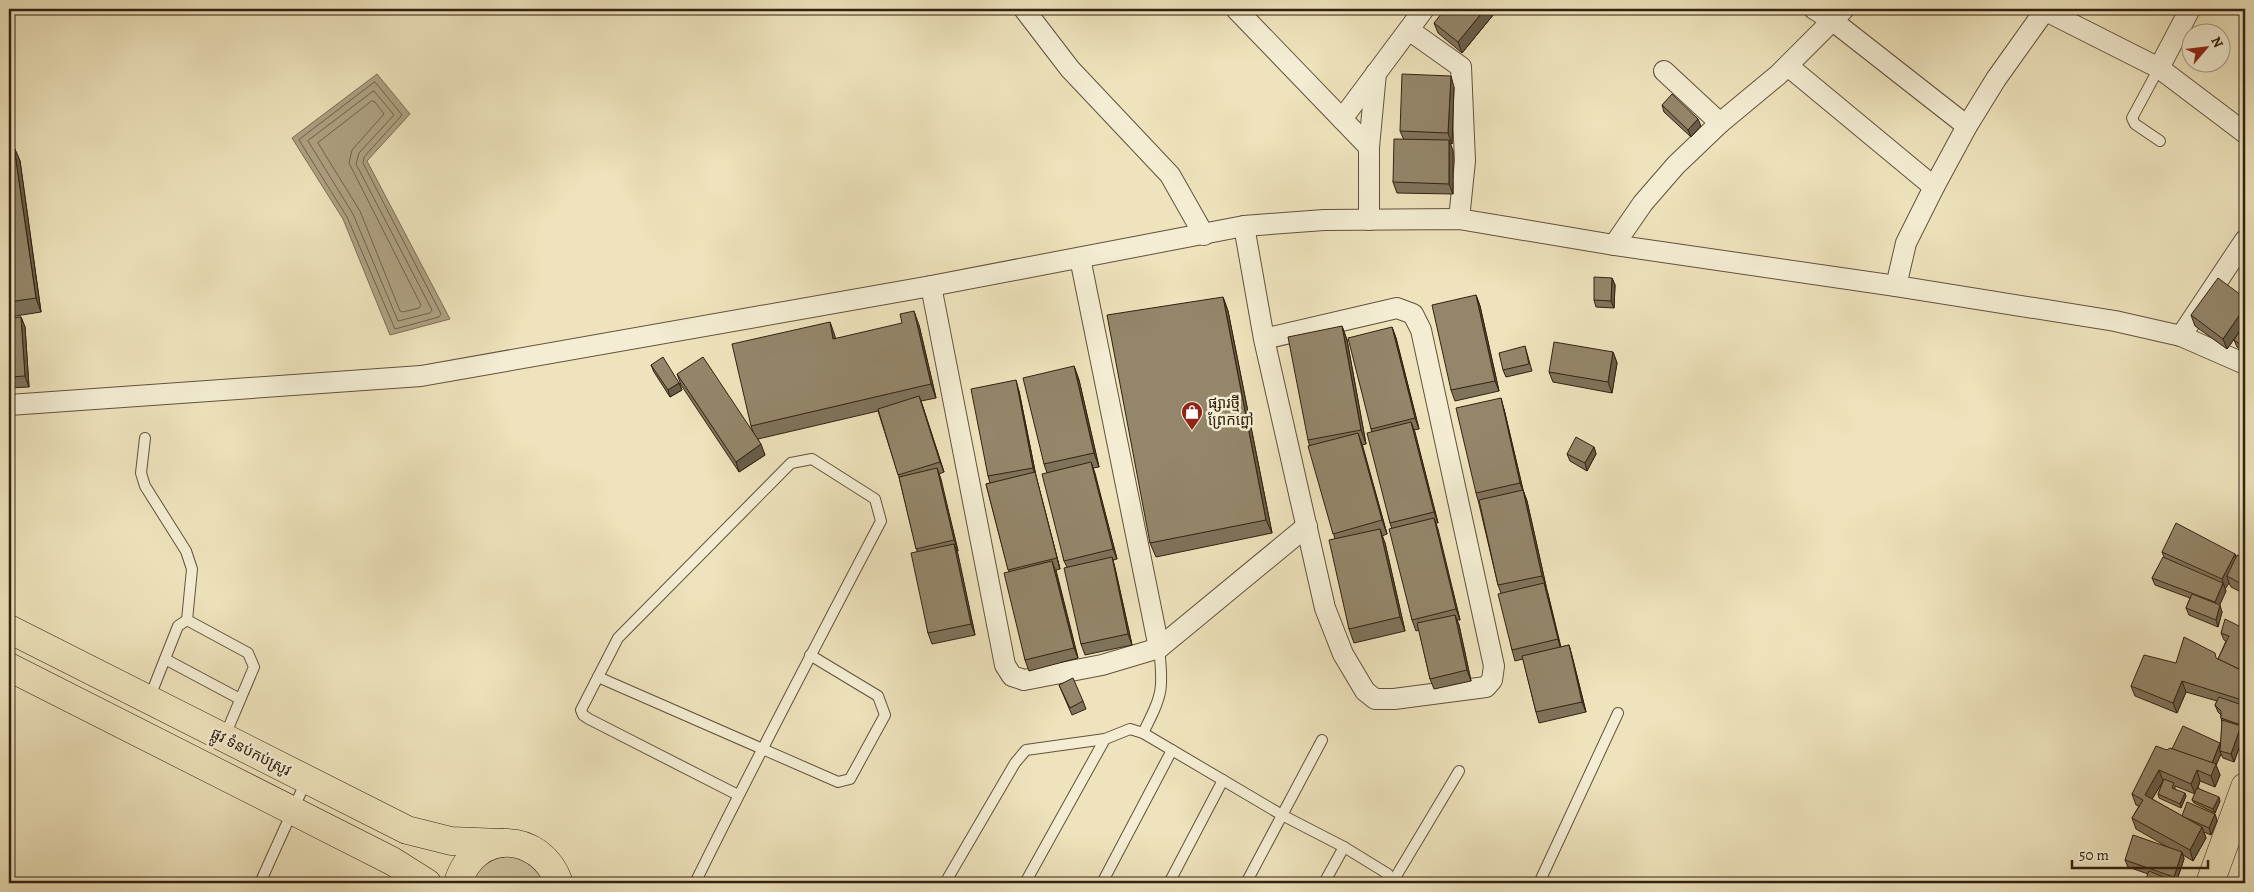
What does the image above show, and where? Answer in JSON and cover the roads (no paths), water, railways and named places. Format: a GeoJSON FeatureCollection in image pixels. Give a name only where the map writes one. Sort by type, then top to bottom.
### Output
{"type":"FeatureCollection","features":[{"type":"Feature","properties":{"kind":"main road","name":"ផ្លូវ ទំនប់កប់ស្រូវ"},"geometry":{"type":"LineString","coordinates":[[9,629],[407,830],[451,841],[526,846],[539,852],[561,880]]}},
{"type":"Feature","properties":{"kind":"main road"},"geometry":{"type":"LineString","coordinates":[[9,667],[392,861],[427,883]]}},
{"type":"Feature","properties":{"kind":"main road"},"geometry":{"type":"LineString","coordinates":[[2210,883],[2244,792]]}},
{"type":"Feature","properties":{"kind":"main road"},"geometry":{"type":"LineString","coordinates":[[458,883],[461,872],[475,855],[486,848],[502,843]]}},
{"type":"Feature","properties":{"kind":"street"},"geometry":{"type":"LineString","coordinates":[[1024,9],[1070,69],[1170,175],[1204,235]]}},
{"type":"Feature","properties":{"kind":"street"},"geometry":{"type":"LineString","coordinates":[[1236,9],[1369,147]]}},
{"type":"Feature","properties":{"kind":"street"},"geometry":{"type":"LineString","coordinates":[[1342,119],[1424,9]]}},
{"type":"Feature","properties":{"kind":"street"},"geometry":{"type":"LineString","coordinates":[[1814,9],[1838,15],[1967,126]]}},
{"type":"Feature","properties":{"kind":"street"},"geometry":{"type":"LineString","coordinates":[[1896,286],[1906,243],[1934,187],[1967,126],[1996,79],[2045,9],[2159,68],[2245,133]]}},
{"type":"Feature","properties":{"kind":"street"},"geometry":{"type":"LineString","coordinates":[[2159,68],[2190,9]]}},
{"type":"Feature","properties":{"kind":"street"},"geometry":{"type":"LineString","coordinates":[[1614,245],[1642,203],[1676,165],[1720,123],[1788,66],[1838,15]]}},
{"type":"Feature","properties":{"kind":"street"},"geometry":{"type":"LineString","coordinates":[[1408,30],[1461,67],[1465,162],[1459,219]]}},
{"type":"Feature","properties":{"kind":"street"},"geometry":{"type":"LineString","coordinates":[[1788,66],[1934,187]]}},
{"type":"Feature","properties":{"kind":"street"},"geometry":{"type":"LineString","coordinates":[[1664,71],[1720,123]]}},
{"type":"Feature","properties":{"kind":"street"},"geometry":{"type":"LineString","coordinates":[[1369,220],[1369,147],[1376,73]]}},
{"type":"Feature","properties":{"kind":"street"},"geometry":{"type":"LineString","coordinates":[[9,405],[421,376],[930,286],[1244,226],[1324,220],[1459,219],[1614,245],[1896,286],[2114,321],[2181,336],[2245,364]]}},
{"type":"Feature","properties":{"kind":"street"},"geometry":{"type":"LineString","coordinates":[[1244,226],[1264,339],[1306,526],[1325,608],[1343,654],[1365,691],[1376,699],[1394,699],[1486,687],[1492,680],[1494,666],[1421,330],[1413,314],[1397,308],[1264,339]]}},
{"type":"Feature","properties":{"kind":"street"},"geometry":{"type":"LineString","coordinates":[[2181,336],[2245,240]]}},
{"type":"Feature","properties":{"kind":"street"},"geometry":{"type":"LineString","coordinates":[[1080,258],[1159,648]]}},
{"type":"Feature","properties":{"kind":"street"},"geometry":{"type":"LineString","coordinates":[[930,286],[1005,665],[1012,676],[1024,680],[1102,664],[1159,648],[1306,526]]}},
{"type":"Feature","properties":{"kind":"lane"},"geometry":{"type":"LineString","coordinates":[[2159,68],[2132,118],[2135,124],[2160,141]]}},
{"type":"Feature","properties":{"kind":"lane"},"geometry":{"type":"LineString","coordinates":[[145,438],[141,473],[145,486],[186,551],[192,569],[187,620]]}},
{"type":"Feature","properties":{"kind":"lane"},"geometry":{"type":"LineString","coordinates":[[695,883],[760,750],[882,521],[875,499],[812,459],[791,463],[618,638],[580,710],[583,715],[738,795]]}},
{"type":"Feature","properties":{"kind":"lane"},"geometry":{"type":"LineString","coordinates":[[148,700],[178,626],[187,620]]}},
{"type":"Feature","properties":{"kind":"lane"},"geometry":{"type":"LineString","coordinates":[[187,620],[248,653],[254,667],[224,738]]}},
{"type":"Feature","properties":{"kind":"lane"},"geometry":{"type":"LineString","coordinates":[[1143,733],[1159,701],[1163,682],[1159,648]]}},
{"type":"Feature","properties":{"kind":"lane"},"geometry":{"type":"LineString","coordinates":[[598,677],[760,750],[838,782],[850,779],[885,715],[878,696],[810,655]]}},
{"type":"Feature","properties":{"kind":"lane"},"geometry":{"type":"LineString","coordinates":[[165,659],[240,698]]}},
{"type":"Feature","properties":{"kind":"lane"},"geometry":{"type":"LineString","coordinates":[[1538,883],[1618,713]]}},
{"type":"Feature","properties":{"kind":"lane"},"geometry":{"type":"LineString","coordinates":[[945,883],[1015,763],[1026,750],[1105,739],[1130,729],[1143,733],[1282,815],[1344,847],[1388,874],[1392,883]]}},
{"type":"Feature","properties":{"kind":"lane"},"geometry":{"type":"LineString","coordinates":[[1026,883],[1105,739]]}},
{"type":"Feature","properties":{"kind":"lane"},"geometry":{"type":"LineString","coordinates":[[1246,883],[1322,740]]}},
{"type":"Feature","properties":{"kind":"lane"},"geometry":{"type":"LineString","coordinates":[[1102,883],[1172,750]]}},
{"type":"Feature","properties":{"kind":"lane"},"geometry":{"type":"LineString","coordinates":[[1392,883],[1459,771]]}},
{"type":"Feature","properties":{"kind":"lane"},"geometry":{"type":"LineString","coordinates":[[260,883],[306,780]]}},
{"type":"Feature","properties":{"kind":"lane"},"geometry":{"type":"LineString","coordinates":[[1169,883],[1222,780]]}},
{"type":"Feature","properties":{"kind":"lane"},"geometry":{"type":"LineString","coordinates":[[1324,883],[1344,847]]}},
{"type":"Feature","properties":{"kind":"water"},"geometry":{"type":"Polygon","coordinates":[[[377,74],[410,114],[367,161],[450,319],[390,335],[343,219],[292,138],[377,74]]]}},
{"type":"Feature","properties":{"kind":"place","name":"ផ្សារថ្មី ព្រែកព្នៅ"},"geometry":{"type":"Point","coordinates":[1192,431]}}]}
